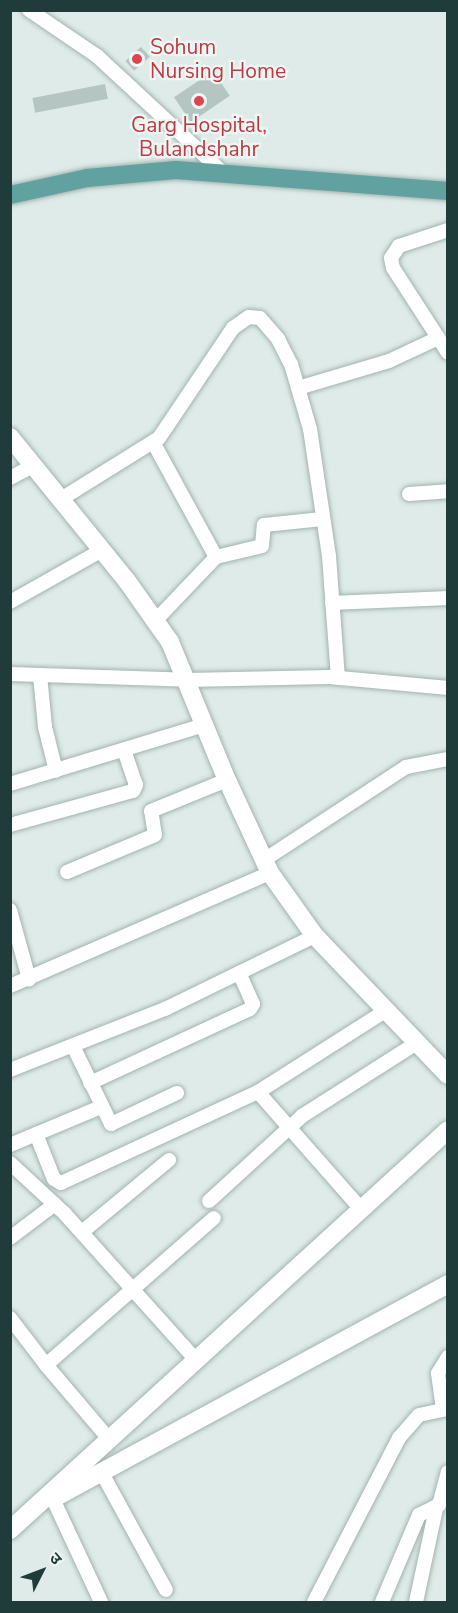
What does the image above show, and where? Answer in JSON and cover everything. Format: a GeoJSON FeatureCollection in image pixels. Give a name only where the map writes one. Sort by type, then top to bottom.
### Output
{"type":"FeatureCollection","features":[{"type":"Feature","properties":{"kind":"main road"},"geometry":{"type":"LineString","coordinates":[[10,184],[85,167],[176,158],[276,179],[447,190]]}},
{"type":"Feature","properties":{"kind":"main road"},"geometry":{"type":"LineString","coordinates":[[10,195],[87,178],[216,165],[447,179]]}},
{"type":"Feature","properties":{"kind":"street"},"geometry":{"type":"LineString","coordinates":[[29,10],[97,56],[216,165]]}},
{"type":"Feature","properties":{"kind":"street"},"geometry":{"type":"LineString","coordinates":[[447,230],[399,246],[391,258],[393,268],[447,353]]}},
{"type":"Feature","properties":{"kind":"street"},"geometry":{"type":"LineString","coordinates":[[61,499],[153,442],[166,431],[190,396],[221,342],[249,317],[260,318],[278,339],[298,388],[310,429],[323,519],[338,678]]}},
{"type":"Feature","properties":{"kind":"street"},"geometry":{"type":"LineString","coordinates":[[298,388],[389,361],[438,338]]}},
{"type":"Feature","properties":{"kind":"street"},"geometry":{"type":"LineString","coordinates":[[10,437],[156,620],[187,680],[227,780],[267,866],[315,936],[415,1044],[447,1075]]}},
{"type":"Feature","properties":{"kind":"street"},"geometry":{"type":"LineString","coordinates":[[153,442],[216,557]]}},
{"type":"Feature","properties":{"kind":"street"},"geometry":{"type":"LineString","coordinates":[[10,478],[33,466]]}},
{"type":"Feature","properties":{"kind":"street"},"geometry":{"type":"LineString","coordinates":[[409,494],[447,491]]}},
{"type":"Feature","properties":{"kind":"street"},"geometry":{"type":"LineString","coordinates":[[156,620],[216,557],[261,546],[264,525],[323,519]]}},
{"type":"Feature","properties":{"kind":"street"},"geometry":{"type":"LineString","coordinates":[[10,602],[102,550]]}},
{"type":"Feature","properties":{"kind":"street"},"geometry":{"type":"LineString","coordinates":[[332,603],[447,598]]}},
{"type":"Feature","properties":{"kind":"street"},"geometry":{"type":"LineString","coordinates":[[10,675],[187,680],[338,678],[447,688]]}},
{"type":"Feature","properties":{"kind":"street"},"geometry":{"type":"LineString","coordinates":[[40,675],[44,721],[56,771]]}},
{"type":"Feature","properties":{"kind":"street"},"geometry":{"type":"LineString","coordinates":[[10,784],[204,725]]}},
{"type":"Feature","properties":{"kind":"street"},"geometry":{"type":"LineString","coordinates":[[10,825],[133,791],[136,785],[124,750]]}},
{"type":"Feature","properties":{"kind":"street"},"geometry":{"type":"LineString","coordinates":[[10,986],[267,866],[406,767],[447,759]]}},
{"type":"Feature","properties":{"kind":"street"},"geometry":{"type":"LineString","coordinates":[[67,872],[153,836],[152,811],[227,780]]}},
{"type":"Feature","properties":{"kind":"street"},"geometry":{"type":"LineString","coordinates":[[10,910],[29,979]]}},
{"type":"Feature","properties":{"kind":"street"},"geometry":{"type":"LineString","coordinates":[[10,1070],[165,1009],[315,936]]}},
{"type":"Feature","properties":{"kind":"street"},"geometry":{"type":"LineString","coordinates":[[90,1083],[250,1010],[253,1004],[239,973]]}},
{"type":"Feature","properties":{"kind":"street"},"geometry":{"type":"LineString","coordinates":[[36,1134],[54,1179],[61,1183],[258,1092],[385,1011]]}},
{"type":"Feature","properties":{"kind":"street"},"geometry":{"type":"LineString","coordinates":[[209,1201],[289,1126],[415,1044]]}},
{"type":"Feature","properties":{"kind":"street"},"geometry":{"type":"LineString","coordinates":[[73,1046],[101,1107],[113,1125],[177,1093]]}},
{"type":"Feature","properties":{"kind":"street"},"geometry":{"type":"LineString","coordinates":[[258,1092],[360,1209]]}},
{"type":"Feature","properties":{"kind":"street"},"geometry":{"type":"LineString","coordinates":[[10,1145],[101,1107]]}},
{"type":"Feature","properties":{"kind":"street"},"geometry":{"type":"LineString","coordinates":[[10,1530],[194,1358],[447,1130]]}},
{"type":"Feature","properties":{"kind":"street"},"geometry":{"type":"LineString","coordinates":[[82,1232],[169,1160]]}},
{"type":"Feature","properties":{"kind":"street"},"geometry":{"type":"LineString","coordinates":[[10,1163],[82,1232],[131,1290],[194,1358]]}},
{"type":"Feature","properties":{"kind":"street"},"geometry":{"type":"LineString","coordinates":[[10,1238],[55,1204]]}},
{"type":"Feature","properties":{"kind":"street"},"geometry":{"type":"LineString","coordinates":[[46,1365],[214,1218]]}},
{"type":"Feature","properties":{"kind":"street"},"geometry":{"type":"LineString","coordinates":[[34,1509],[103,1475],[447,1284]]}},
{"type":"Feature","properties":{"kind":"street"},"geometry":{"type":"LineString","coordinates":[[10,1318],[46,1365],[109,1439]]}},
{"type":"Feature","properties":{"kind":"street"},"geometry":{"type":"LineString","coordinates":[[314,1602],[399,1438],[419,1415],[445,1409],[438,1373],[447,1357]]}},
{"type":"Feature","properties":{"kind":"street"},"geometry":{"type":"LineString","coordinates":[[416,1602],[436,1509],[447,1472]]}},
{"type":"Feature","properties":{"kind":"street"},"geometry":{"type":"LineString","coordinates":[[103,1475],[166,1590]]}},
{"type":"Feature","properties":{"kind":"street"},"geometry":{"type":"LineString","coordinates":[[53,1499],[101,1602]]}},
{"type":"Feature","properties":{"kind":"street"},"geometry":{"type":"LineString","coordinates":[[382,1602],[419,1515],[436,1509]]}},
{"type":"Feature","properties":{"kind":"building"},"geometry":{"type":"Polygon","coordinates":[[[141,47],[150,57],[134,71],[125,61],[141,47]]]}},
{"type":"Feature","properties":{"kind":"building"},"geometry":{"type":"Polygon","coordinates":[[[213,71],[230,96],[191,122],[174,97],[213,71]]]}},
{"type":"Feature","properties":{"kind":"building"},"geometry":{"type":"Polygon","coordinates":[[[105,84],[108,99],[35,113],[32,98],[105,84]]]}},
{"type":"Feature","properties":{"kind":"place","name":"Sohum Nursing Home"},"geometry":{"type":"Point","coordinates":[137,59]}},
{"type":"Feature","properties":{"kind":"place","name":"Garg Hospital, Bulandshahr"},"geometry":{"type":"Point","coordinates":[199,101]}}]}
